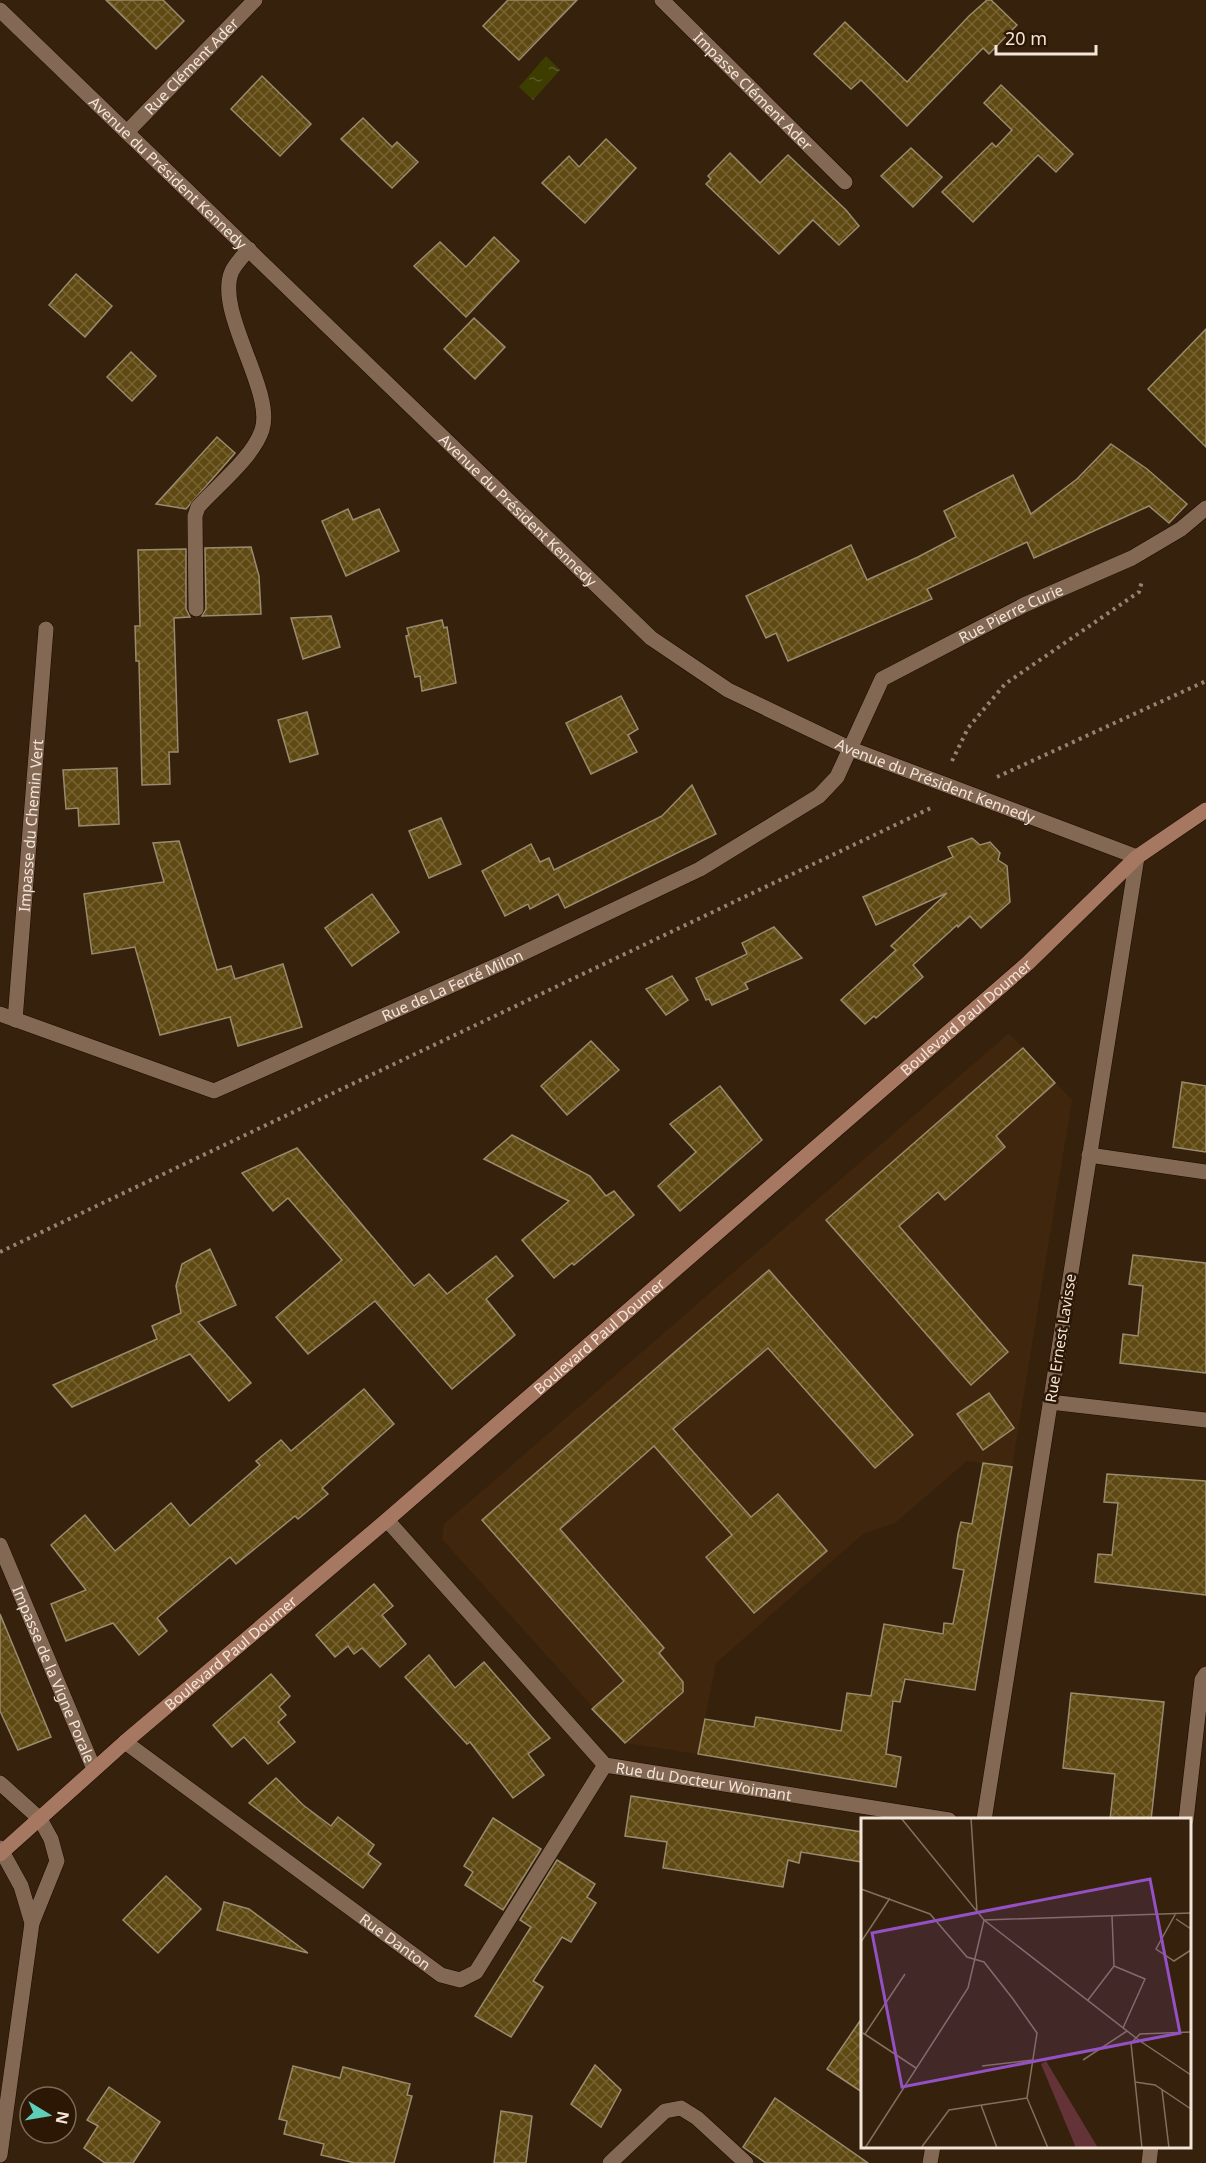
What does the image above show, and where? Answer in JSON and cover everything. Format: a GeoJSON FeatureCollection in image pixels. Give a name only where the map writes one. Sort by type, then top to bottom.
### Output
{"type":"FeatureCollection","features":[{"type":"Feature","properties":{"kind":"main road","name":"Boulevard Paul Doumer"},"geometry":{"type":"LineString","coordinates":[[1,1851],[125,1742],[387,1520],[1028,963],[1137,857],[1203,814]]}},
{"type":"Feature","properties":{"kind":"street","name":"Rue Clément Ader"},"geometry":{"type":"LineString","coordinates":[[127,132],[255,0]]}},
{"type":"Feature","properties":{"kind":"street","name":"Impasse Clément Ader"},"geometry":{"type":"LineString","coordinates":[[662,0],[845,182]]}},
{"type":"Feature","properties":{"kind":"street","name":"Avenue du Président Kennedy"},"geometry":{"type":"LineString","coordinates":[[0,10],[651,638],[728,690],[851,750],[1137,857]]}},
{"type":"Feature","properties":{"kind":"street"},"geometry":{"type":"LineString","coordinates":[[196,609],[195,516],[198,507],[257,444],[264,428],[258,388],[229,294],[232,271],[249,249]]}},
{"type":"Feature","properties":{"kind":"street","name":"Rue Pierre Curie"},"geometry":{"type":"LineString","coordinates":[[851,750],[882,679],[1024,605],[1132,558],[1181,529],[1206,508]]}},
{"type":"Feature","properties":{"kind":"street","name":"Impasse du Chemin Vert"},"geometry":{"type":"LineString","coordinates":[[15,1020],[46,629]]}},
{"type":"Feature","properties":{"kind":"street","name":"Rue de La Ferté Milon"},"geometry":{"type":"LineString","coordinates":[[0,1014],[214,1090],[502,963],[700,869],[819,796],[837,777],[851,750]]}},
{"type":"Feature","properties":{"kind":"street","name":"Rue Ernest Lavisse"},"geometry":{"type":"LineString","coordinates":[[984,1818],[1137,857]]}},
{"type":"Feature","properties":{"kind":"street"},"geometry":{"type":"LineString","coordinates":[[1089,1155],[1206,1172]]}},
{"type":"Feature","properties":{"kind":"street"},"geometry":{"type":"LineString","coordinates":[[1050,1401],[1206,1420]]}},
{"type":"Feature","properties":{"kind":"street","name":"Rue du Docteur Woimant"},"geometry":{"type":"LineString","coordinates":[[387,1520],[605,1766],[936,1818]]}},
{"type":"Feature","properties":{"kind":"street","name":"Impasse de la Vigne Porale"},"geometry":{"type":"LineString","coordinates":[[0,1545],[94,1769]]}},
{"type":"Feature","properties":{"kind":"street"},"geometry":{"type":"LineString","coordinates":[[1186,1818],[1202,1680],[1206,1674]]}},
{"type":"Feature","properties":{"kind":"street","name":"Rue Danton"},"geometry":{"type":"LineString","coordinates":[[125,1742],[441,1975],[460,1980],[476,1972],[605,1766]]}},
{"type":"Feature","properties":{"kind":"street"},"geometry":{"type":"LineString","coordinates":[[0,1783],[40,1819],[51,1839],[57,1861],[32,1923],[0,2155]]}},
{"type":"Feature","properties":{"kind":"street"},"geometry":{"type":"LineString","coordinates":[[1,1851],[21,1886],[32,1923]]}},
{"type":"Feature","properties":{"kind":"street"},"geometry":{"type":"LineString","coordinates":[[610,2163],[665,2111],[681,2108],[697,2118],[746,2163]]}},
{"type":"Feature","properties":{"kind":"street"},"geometry":{"type":"LineString","coordinates":[[930,2163],[933,2148]]}},
{"type":"Feature","properties":{"kind":"street"},"geometry":{"type":"LineString","coordinates":[[1149,2163],[1151,2148]]}},
{"type":"Feature","properties":{"kind":"path"},"geometry":{"type":"LineString","coordinates":[[942,784],[968,728],[1005,684],[1139,592],[1150,548]]}},
{"type":"Feature","properties":{"kind":"path"},"geometry":{"type":"LineString","coordinates":[[0,1252],[964,792],[1206,681]]}},
{"type":"Feature","properties":{"kind":"shaded area"},"geometry":{"type":"Polygon","coordinates":[[[1009,1033],[1072,1100],[1012,1467],[967,1461],[895,1523],[863,1534],[716,1663],[698,1754],[625,1743],[442,1539],[444,1524],[1009,1033]]]}},
{"type":"Feature","properties":{"kind":"water"},"geometry":{"type":"Polygon","coordinates":[[[546,56],[560,70],[533,100],[519,87],[546,56]]]}},
{"type":"Feature","properties":{"kind":"building"},"geometry":{"type":"Polygon","coordinates":[[[106,0],[163,0],[184,21],[156,49],[106,0]]]}},
{"type":"Feature","properties":{"kind":"building"},"geometry":{"type":"Polygon","coordinates":[[[508,0],[577,0],[519,60],[483,26],[508,0]]]}},
{"type":"Feature","properties":{"kind":"building"},"geometry":{"type":"Polygon","coordinates":[[[987,0],[991,0],[1017,25],[989,54],[983,48],[907,126],[861,80],[851,89],[814,54],[845,22],[907,82],[987,0]]]}},
{"type":"Feature","properties":{"kind":"building"},"geometry":{"type":"Polygon","coordinates":[[[262,76],[311,124],[280,156],[231,109],[262,76]]]}},
{"type":"Feature","properties":{"kind":"building"},"geometry":{"type":"Polygon","coordinates":[[[1001,85],[1073,154],[1056,172],[1038,155],[973,222],[942,192],[992,143],[996,147],[1012,130],[984,103],[1001,85]]]}},
{"type":"Feature","properties":{"kind":"building"},"geometry":{"type":"Polygon","coordinates":[[[363,118],[392,147],[397,142],[418,162],[392,188],[341,139],[363,118]]]}},
{"type":"Feature","properties":{"kind":"building"},"geometry":{"type":"Polygon","coordinates":[[[606,139],[636,168],[585,223],[542,183],[569,156],[579,167],[606,139]]]}},
{"type":"Feature","properties":{"kind":"building"},"geometry":{"type":"Polygon","coordinates":[[[911,148],[942,177],[913,207],[881,176],[911,148]]]}},
{"type":"Feature","properties":{"kind":"building"},"geometry":{"type":"Polygon","coordinates":[[[730,153],[760,183],[788,155],[846,210],[859,226],[839,245],[813,220],[779,254],[706,184],[711,179],[708,176],[730,153]]]}},
{"type":"Feature","properties":{"kind":"building"},"geometry":{"type":"Polygon","coordinates":[[[494,237],[519,261],[466,317],[414,266],[440,242],[466,267],[494,237]]]}},
{"type":"Feature","properties":{"kind":"building"},"geometry":{"type":"Polygon","coordinates":[[[76,274],[112,306],[85,337],[49,305],[76,274]]]}},
{"type":"Feature","properties":{"kind":"building"},"geometry":{"type":"Polygon","coordinates":[[[474,318],[505,347],[475,379],[444,349],[474,318]]]}},
{"type":"Feature","properties":{"kind":"building"},"geometry":{"type":"Polygon","coordinates":[[[1206,329],[1206,447],[1148,389],[1206,329]]]}},
{"type":"Feature","properties":{"kind":"building"},"geometry":{"type":"Polygon","coordinates":[[[131,352],[156,376],[132,401],[107,377],[131,352]]]}},
{"type":"Feature","properties":{"kind":"building"},"geometry":{"type":"Polygon","coordinates":[[[217,437],[235,453],[186,509],[156,504],[217,437]]]}},
{"type":"Feature","properties":{"kind":"building"},"geometry":{"type":"Polygon","coordinates":[[[1111,444],[1147,469],[1187,504],[1169,523],[1149,506],[1034,558],[1027,542],[927,589],[932,599],[788,661],[776,633],[766,638],[746,596],[851,545],[867,580],[918,557],[956,537],[944,511],[1013,475],[1031,514],[1077,479],[1111,444]]]}},
{"type":"Feature","properties":{"kind":"building"},"geometry":{"type":"Polygon","coordinates":[[[348,509],[353,520],[379,509],[399,551],[346,576],[322,521],[348,509]]]}},
{"type":"Feature","properties":{"kind":"building"},"geometry":{"type":"Polygon","coordinates":[[[251,547],[259,576],[261,614],[202,616],[206,609],[205,548],[251,547]]]}},
{"type":"Feature","properties":{"kind":"building"},"geometry":{"type":"Polygon","coordinates":[[[186,549],[186,609],[190,617],[174,618],[178,752],[169,752],[170,784],[142,785],[139,661],[136,661],[135,626],[140,626],[138,550],[186,549]]]}},
{"type":"Feature","properties":{"kind":"building"},"geometry":{"type":"Polygon","coordinates":[[[331,616],[340,647],[303,659],[291,618],[331,616]]]}},
{"type":"Feature","properties":{"kind":"building"},"geometry":{"type":"Polygon","coordinates":[[[442,620],[444,628],[447,627],[456,683],[422,691],[420,676],[415,677],[406,636],[409,635],[407,628],[442,620]]]}},
{"type":"Feature","properties":{"kind":"building"},"geometry":{"type":"Polygon","coordinates":[[[621,696],[638,729],[628,735],[637,752],[591,774],[566,723],[621,696]]]}},
{"type":"Feature","properties":{"kind":"building"},"geometry":{"type":"Polygon","coordinates":[[[307,712],[318,754],[290,762],[278,720],[307,712]]]}},
{"type":"Feature","properties":{"kind":"building"},"geometry":{"type":"Polygon","coordinates":[[[117,768],[119,824],[79,826],[78,808],[66,809],[63,770],[117,768]]]}},
{"type":"Feature","properties":{"kind":"building"},"geometry":{"type":"Polygon","coordinates":[[[692,785],[716,834],[565,908],[558,894],[530,909],[528,904],[505,916],[482,871],[531,844],[540,862],[549,858],[554,870],[662,816],[692,785]]]}},
{"type":"Feature","properties":{"kind":"building"},"geometry":{"type":"Polygon","coordinates":[[[441,818],[461,864],[429,878],[409,831],[441,818]]]}},
{"type":"Feature","properties":{"kind":"building"},"geometry":{"type":"Polygon","coordinates":[[[972,838],[980,845],[990,842],[1000,853],[998,860],[1007,866],[1010,902],[981,928],[970,916],[958,927],[957,925],[913,965],[923,977],[876,1018],[874,1016],[865,1024],[841,1000],[896,950],[891,946],[947,893],[876,925],[863,897],[953,857],[948,847],[972,838]]]}},
{"type":"Feature","properties":{"kind":"building"},"geometry":{"type":"Polygon","coordinates":[[[179,841],[217,970],[231,966],[235,979],[283,964],[302,1027],[238,1046],[230,1017],[160,1035],[135,947],[92,954],[84,894],[164,882],[153,843],[179,841]]]}},
{"type":"Feature","properties":{"kind":"building"},"geometry":{"type":"Polygon","coordinates":[[[372,894],[399,932],[352,966],[325,928],[372,894]]]}},
{"type":"Feature","properties":{"kind":"building"},"geometry":{"type":"Polygon","coordinates":[[[774,927],[802,958],[745,983],[748,989],[712,1005],[709,999],[706,1000],[696,978],[747,954],[742,943],[774,927]]]}},
{"type":"Feature","properties":{"kind":"building"},"geometry":{"type":"Polygon","coordinates":[[[672,976],[688,1000],[666,1015],[646,989],[672,976]]]}},
{"type":"Feature","properties":{"kind":"building"},"geometry":{"type":"Polygon","coordinates":[[[591,1041],[619,1070],[567,1115],[541,1086],[591,1041]]]}},
{"type":"Feature","properties":{"kind":"building"},"geometry":{"type":"Polygon","coordinates":[[[1023,1048],[1055,1083],[996,1136],[1005,1147],[945,1200],[938,1192],[899,1226],[1008,1352],[971,1385],[826,1220],[1023,1048]]]}},
{"type":"Feature","properties":{"kind":"building"},"geometry":{"type":"Polygon","coordinates":[[[1182,1082],[1206,1086],[1206,1152],[1173,1147],[1182,1082]]]}},
{"type":"Feature","properties":{"kind":"building"},"geometry":{"type":"Polygon","coordinates":[[[720,1086],[762,1140],[680,1211],[658,1186],[696,1152],[670,1124],[720,1086]]]}},
{"type":"Feature","properties":{"kind":"building"},"geometry":{"type":"Polygon","coordinates":[[[512,1135],[590,1176],[606,1196],[614,1191],[634,1215],[574,1265],[572,1263],[554,1278],[522,1240],[569,1201],[484,1159],[512,1135]]]}},
{"type":"Feature","properties":{"kind":"building"},"geometry":{"type":"Polygon","coordinates":[[[297,1148],[414,1286],[429,1274],[447,1294],[496,1256],[513,1276],[486,1299],[515,1335],[452,1389],[375,1301],[308,1354],[276,1317],[342,1260],[288,1198],[273,1211],[242,1173],[297,1148]]]}},
{"type":"Feature","properties":{"kind":"building"},"geometry":{"type":"Polygon","coordinates":[[[210,1249],[236,1305],[198,1322],[251,1383],[229,1401],[190,1354],[72,1407],[53,1385],[157,1339],[152,1326],[181,1313],[176,1286],[182,1264],[210,1249]]]}},
{"type":"Feature","properties":{"kind":"building"},"geometry":{"type":"Polygon","coordinates":[[[1133,1255],[1206,1263],[1206,1373],[1120,1363],[1123,1334],[1138,1336],[1143,1286],[1129,1284],[1133,1255]]]}},
{"type":"Feature","properties":{"kind":"building"},"geometry":{"type":"Polygon","coordinates":[[[769,1270],[913,1435],[875,1468],[768,1348],[673,1429],[751,1517],[778,1494],[827,1551],[754,1613],[706,1557],[732,1535],[654,1446],[560,1529],[664,1648],[659,1653],[683,1682],[683,1692],[625,1743],[592,1709],[624,1681],[482,1520],[769,1270]]]}},
{"type":"Feature","properties":{"kind":"building"},"geometry":{"type":"Polygon","coordinates":[[[364,1389],[394,1424],[322,1488],[328,1494],[298,1519],[295,1516],[236,1564],[230,1557],[157,1618],[167,1631],[139,1655],[113,1623],[66,1641],[51,1604],[86,1590],[51,1545],[85,1515],[115,1551],[171,1503],[190,1526],[260,1465],[256,1461],[281,1440],[291,1451],[364,1389]]]}},
{"type":"Feature","properties":{"kind":"building"},"geometry":{"type":"Polygon","coordinates":[[[989,1393],[1014,1428],[983,1450],[957,1414],[989,1393]]]}},
{"type":"Feature","properties":{"kind":"building"},"geometry":{"type":"Polygon","coordinates":[[[983,1463],[1012,1467],[975,1690],[905,1679],[900,1702],[893,1701],[886,1754],[901,1757],[896,1787],[698,1754],[705,1719],[754,1727],[756,1717],[841,1731],[847,1693],[871,1696],[884,1624],[943,1634],[944,1623],[953,1624],[964,1570],[953,1568],[958,1534],[961,1522],[972,1524],[983,1463]]]}},
{"type":"Feature","properties":{"kind":"building"},"geometry":{"type":"Polygon","coordinates":[[[1107,1474],[1206,1481],[1206,1595],[1095,1582],[1098,1554],[1112,1555],[1118,1503],[1104,1502],[1107,1474]]]}},
{"type":"Feature","properties":{"kind":"building"},"geometry":{"type":"Polygon","coordinates":[[[374,1584],[393,1606],[382,1615],[406,1644],[380,1667],[362,1648],[354,1654],[348,1646],[335,1657],[316,1635],[374,1584]]]}},
{"type":"Feature","properties":{"kind":"building"},"geometry":{"type":"Polygon","coordinates":[[[0,1614],[51,1737],[18,1750],[0,1711],[0,1614]]]}},
{"type":"Feature","properties":{"kind":"building"},"geometry":{"type":"Polygon","coordinates":[[[429,1655],[455,1688],[484,1662],[550,1738],[528,1754],[544,1775],[513,1798],[470,1742],[467,1744],[405,1677],[429,1655]]]}},
{"type":"Feature","properties":{"kind":"building"},"geometry":{"type":"Polygon","coordinates":[[[271,1674],[290,1696],[279,1707],[286,1715],[278,1722],[295,1742],[268,1764],[244,1737],[232,1747],[213,1725],[271,1674]]]}},
{"type":"Feature","properties":{"kind":"building"},"geometry":{"type":"Polygon","coordinates":[[[1071,1693],[1164,1702],[1151,1818],[1110,1818],[1115,1774],[1063,1768],[1071,1693]]]}},
{"type":"Feature","properties":{"kind":"building"},"geometry":{"type":"Polygon","coordinates":[[[276,1778],[303,1805],[331,1826],[338,1817],[374,1845],[368,1854],[381,1864],[363,1888],[249,1803],[276,1778]]]}},
{"type":"Feature","properties":{"kind":"building"},"geometry":{"type":"Polygon","coordinates":[[[631,1796],[861,1832],[861,1862],[801,1852],[799,1863],[788,1860],[783,1887],[663,1868],[667,1842],[625,1836],[631,1796]]]}},
{"type":"Feature","properties":{"kind":"building"},"geometry":{"type":"Polygon","coordinates":[[[493,1818],[541,1849],[503,1910],[465,1885],[473,1872],[464,1866],[493,1818]]]}},
{"type":"Feature","properties":{"kind":"building"},"geometry":{"type":"Polygon","coordinates":[[[557,1860],[595,1884],[587,1897],[596,1903],[571,1942],[562,1937],[533,1981],[543,1987],[511,2037],[475,2016],[531,1927],[520,1920],[557,1860]]]}},
{"type":"Feature","properties":{"kind":"building"},"geometry":{"type":"Polygon","coordinates":[[[166,1876],[201,1909],[158,1953],[123,1920],[166,1876]]]}},
{"type":"Feature","properties":{"kind":"building"},"geometry":{"type":"Polygon","coordinates":[[[224,1902],[249,1909],[308,1953],[217,1930],[224,1902]]]}},
{"type":"Feature","properties":{"kind":"building"},"geometry":{"type":"Polygon","coordinates":[[[861,2019],[861,2091],[827,2069],[861,2019]]]}},
{"type":"Feature","properties":{"kind":"building"},"geometry":{"type":"Polygon","coordinates":[[[595,2065],[621,2090],[601,2127],[571,2104],[595,2065]]]}},
{"type":"Feature","properties":{"kind":"building"},"geometry":{"type":"Polygon","coordinates":[[[293,2066],[340,2078],[343,2067],[410,2084],[407,2095],[412,2096],[394,2163],[355,2163],[321,2155],[324,2144],[284,2134],[287,2121],[279,2119],[293,2066]]]}},
{"type":"Feature","properties":{"kind":"building"},"geometry":{"type":"Polygon","coordinates":[[[109,2087],[160,2122],[133,2163],[105,2163],[84,2148],[98,2126],[87,2120],[109,2087]]]}},
{"type":"Feature","properties":{"kind":"building"},"geometry":{"type":"Polygon","coordinates":[[[775,2098],[868,2163],[766,2163],[743,2147],[775,2098]]]}},
{"type":"Feature","properties":{"kind":"building"},"geometry":{"type":"Polygon","coordinates":[[[501,2111],[532,2116],[526,2163],[494,2163],[501,2111]]]}}]}
